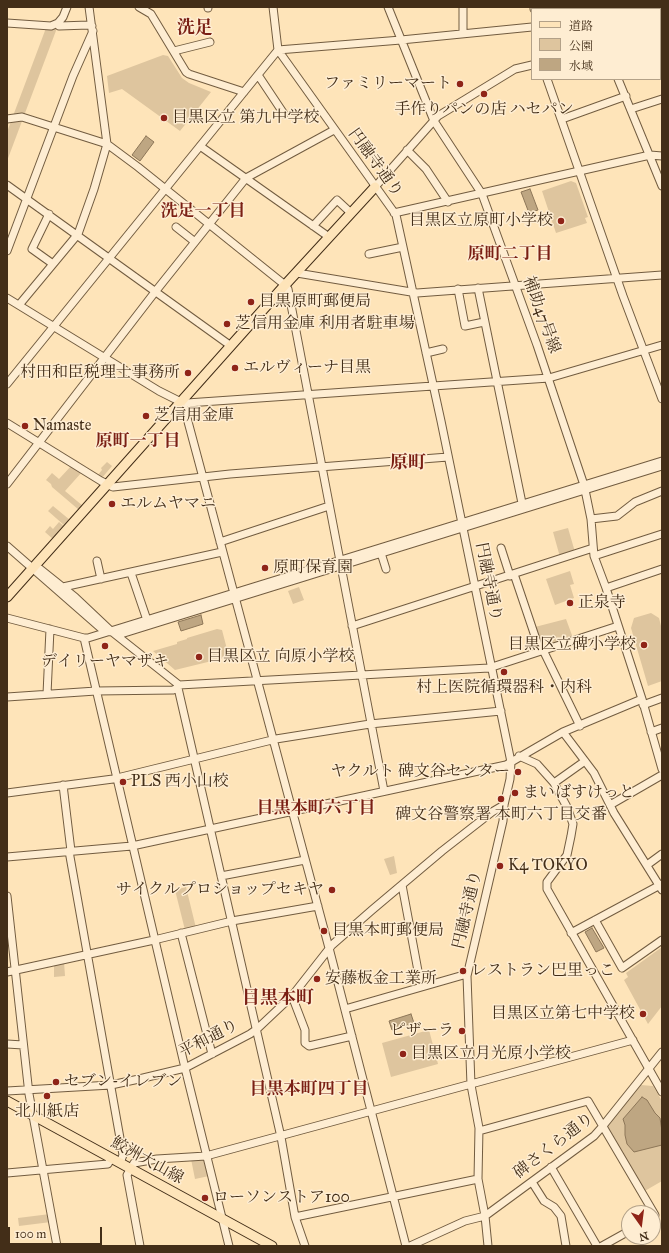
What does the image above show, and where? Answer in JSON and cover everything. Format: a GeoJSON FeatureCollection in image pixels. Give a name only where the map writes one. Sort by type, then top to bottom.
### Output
{"type":"FeatureCollection","features":[{"type":"Feature","properties":{"kind":"main road"},"geometry":{"type":"LineString","coordinates":[[7,597],[285,285],[375,187]]}},
{"type":"Feature","properties":{"kind":"main road","name":"鮫洲大山線"},"geometry":{"type":"LineString","coordinates":[[7,1102],[272,1246]]}},
{"type":"Feature","properties":{"kind":"street"},"geometry":{"type":"LineString","coordinates":[[7,23],[51,26],[58,23],[63,17],[67,7]]}},
{"type":"Feature","properties":{"kind":"street"},"geometry":{"type":"LineString","coordinates":[[19,305],[78,234],[94,189],[107,144],[89,7]]}},
{"type":"Feature","properties":{"kind":"street"},"geometry":{"type":"LineString","coordinates":[[139,7],[151,14],[186,72],[244,92]]}},
{"type":"Feature","properties":{"kind":"street","name":"円融寺通り"},"geometry":{"type":"LineString","coordinates":[[273,7],[278,50],[394,213],[426,353],[511,762],[510,779],[504,805],[503,821],[467,974],[471,1085],[479,1131],[478,1179],[488,1246]]}},
{"type":"Feature","properties":{"kind":"street","name":"補助47号線"},"geometry":{"type":"LineString","coordinates":[[388,7],[434,121],[482,194],[516,286],[585,487],[591,519],[594,556],[606,588],[662,769]]}},
{"type":"Feature","properties":{"kind":"street"},"geometry":{"type":"LineString","coordinates":[[463,7],[463,33]]}},
{"type":"Feature","properties":{"kind":"street"},"geometry":{"type":"LineString","coordinates":[[59,26],[89,25],[92,29]]}},
{"type":"Feature","properties":{"kind":"street"},"geometry":{"type":"LineString","coordinates":[[7,384],[278,50],[531,27]]}},
{"type":"Feature","properties":{"kind":"street"},"geometry":{"type":"LineString","coordinates":[[7,251],[92,29]]}},
{"type":"Feature","properties":{"kind":"street"},"geometry":{"type":"LineString","coordinates":[[174,51],[210,42]]}},
{"type":"Feature","properties":{"kind":"street"},"geometry":{"type":"LineString","coordinates":[[375,187],[438,116],[514,69],[531,65]]}},
{"type":"Feature","properties":{"kind":"street"},"geometry":{"type":"LineString","coordinates":[[258,75],[284,114]]}},
{"type":"Feature","properties":{"kind":"street"},"geometry":{"type":"LineString","coordinates":[[547,80],[643,351],[662,399]]}},
{"type":"Feature","properties":{"kind":"street"},"geometry":{"type":"LineString","coordinates":[[618,80],[650,155],[660,174],[662,186]]}},
{"type":"Feature","properties":{"kind":"street"},"geometry":{"type":"LineString","coordinates":[[562,119],[626,96]]}},
{"type":"Feature","properties":{"kind":"street"},"geometry":{"type":"LineString","coordinates":[[631,109],[662,99]]}},
{"type":"Feature","properties":{"kind":"street"},"geometry":{"type":"LineString","coordinates":[[7,119],[22,118],[107,144],[138,167],[285,285],[288,289],[384,791]]}},
{"type":"Feature","properties":{"kind":"street"},"geometry":{"type":"LineString","coordinates":[[7,484],[194,242],[246,178],[334,130]]}},
{"type":"Feature","properties":{"kind":"street"},"geometry":{"type":"LineString","coordinates":[[200,146],[329,237]]}},
{"type":"Feature","properties":{"kind":"street"},"geometry":{"type":"LineString","coordinates":[[407,150],[426,169],[448,202]]}},
{"type":"Feature","properties":{"kind":"street"},"geometry":{"type":"LineString","coordinates":[[394,213],[448,202],[650,155],[662,156]]}},
{"type":"Feature","properties":{"kind":"street"},"geometry":{"type":"LineString","coordinates":[[7,185],[78,234],[155,292],[232,346]]}},
{"type":"Feature","properties":{"kind":"street"},"geometry":{"type":"LineString","coordinates":[[313,226],[337,200],[351,213]]}},
{"type":"Feature","properties":{"kind":"street"},"geometry":{"type":"LineString","coordinates":[[49,214],[32,249],[53,264]]}},
{"type":"Feature","properties":{"kind":"street"},"geometry":{"type":"LineString","coordinates":[[176,227],[194,242]]}},
{"type":"Feature","properties":{"kind":"street"},"geometry":{"type":"LineString","coordinates":[[369,254],[403,247]]}},
{"type":"Feature","properties":{"kind":"street"},"geometry":{"type":"LineString","coordinates":[[297,273],[412,292],[662,275]]}},
{"type":"Feature","properties":{"kind":"street"},"geometry":{"type":"LineString","coordinates":[[478,288],[523,507]]}},
{"type":"Feature","properties":{"kind":"street"},"geometry":{"type":"LineString","coordinates":[[458,289],[465,326],[484,322]]}},
{"type":"Feature","properties":{"kind":"street"},"geometry":{"type":"LineString","coordinates":[[7,298],[159,391],[187,403],[548,378],[662,345]]}},
{"type":"Feature","properties":{"kind":"street"},"geometry":{"type":"LineString","coordinates":[[426,353],[443,349]]}},
{"type":"Feature","properties":{"kind":"street"},"geometry":{"type":"LineString","coordinates":[[182,402],[318,906],[406,1246]]}},
{"type":"Feature","properties":{"kind":"street"},"geometry":{"type":"LineString","coordinates":[[7,423],[113,487],[202,476],[448,457]]}},
{"type":"Feature","properties":{"kind":"street"},"geometry":{"type":"LineString","coordinates":[[7,546],[103,630],[121,634],[234,596],[523,507],[662,461]]}},
{"type":"Feature","properties":{"kind":"street"},"geometry":{"type":"LineString","coordinates":[[585,487],[662,466]]}},
{"type":"Feature","properties":{"kind":"street"},"geometry":{"type":"LineString","coordinates":[[591,519],[616,516],[635,502],[662,493]]}},
{"type":"Feature","properties":{"kind":"street"},"geometry":{"type":"LineString","coordinates":[[220,542],[329,506]]}},
{"type":"Feature","properties":{"kind":"street"},"geometry":{"type":"LineString","coordinates":[[340,563],[381,553],[462,525]]}},
{"type":"Feature","properties":{"kind":"street"},"geometry":{"type":"LineString","coordinates":[[594,556],[662,534]]}},
{"type":"Feature","properties":{"kind":"street"},"geometry":{"type":"LineString","coordinates":[[501,548],[542,650],[580,726]]}},
{"type":"Feature","properties":{"kind":"street"},"geometry":{"type":"LineString","coordinates":[[352,626],[593,548]]}},
{"type":"Feature","properties":{"kind":"street"},"geometry":{"type":"LineString","coordinates":[[63,587],[222,552]]}},
{"type":"Feature","properties":{"kind":"street"},"geometry":{"type":"LineString","coordinates":[[381,553],[386,569]]}},
{"type":"Feature","properties":{"kind":"street"},"geometry":{"type":"LineString","coordinates":[[97,561],[101,579]]}},
{"type":"Feature","properties":{"kind":"street"},"geometry":{"type":"LineString","coordinates":[[32,568],[40,569],[63,587],[112,632],[179,687],[194,759],[281,1137],[295,1217],[305,1246]]}},
{"type":"Feature","properties":{"kind":"street"},"geometry":{"type":"LineString","coordinates":[[606,588],[662,569]]}},
{"type":"Feature","properties":{"kind":"street"},"geometry":{"type":"LineString","coordinates":[[131,573],[147,620]]}},
{"type":"Feature","properties":{"kind":"street"},"geometry":{"type":"LineString","coordinates":[[7,618],[88,638],[234,596]]}},
{"type":"Feature","properties":{"kind":"street"},"geometry":{"type":"LineString","coordinates":[[7,697],[96,691],[173,690],[179,687],[257,681],[492,668],[542,650],[618,626]]}},
{"type":"Feature","properties":{"kind":"street"},"geometry":{"type":"LineString","coordinates":[[47,694],[50,629]]}},
{"type":"Feature","properties":{"kind":"street"},"geometry":{"type":"LineString","coordinates":[[84,638],[154,940],[229,1246]]}},
{"type":"Feature","properties":{"kind":"street"},"geometry":{"type":"LineString","coordinates":[[7,856],[132,846],[506,765],[519,756],[563,732],[642,702],[662,698]]}},
{"type":"Feature","properties":{"kind":"street"},"geometry":{"type":"LineString","coordinates":[[7,793],[117,778],[273,740],[370,724],[501,711]]}},
{"type":"Feature","properties":{"kind":"street"},"geometry":{"type":"LineString","coordinates":[[651,732],[662,728]]}},
{"type":"Feature","properties":{"kind":"street"},"geometry":{"type":"LineString","coordinates":[[563,732],[594,773],[610,805],[661,886],[571,933]]}},
{"type":"Feature","properties":{"kind":"street"},"geometry":{"type":"LineString","coordinates":[[519,756],[537,764],[554,783],[567,807],[573,824],[567,855],[547,882],[546,886],[571,933],[662,1092]]}},
{"type":"Feature","properties":{"kind":"street"},"geometry":{"type":"LineString","coordinates":[[554,783],[585,761]]}},
{"type":"Feature","properties":{"kind":"street"},"geometry":{"type":"LineString","coordinates":[[610,805],[662,775]]}},
{"type":"Feature","properties":{"kind":"street"},"geometry":{"type":"LineString","coordinates":[[63,785],[70,851],[123,1155],[120,1163]]}},
{"type":"Feature","properties":{"kind":"street","name":"平和通り"},"geometry":{"type":"LineString","coordinates":[[7,1091],[111,1085],[185,1068],[257,1029],[292,996],[329,948],[402,885],[492,812],[504,805]]}},
{"type":"Feature","properties":{"kind":"street"},"geometry":{"type":"LineString","coordinates":[[647,865],[662,854]]}},
{"type":"Feature","properties":{"kind":"street"},"geometry":{"type":"LineString","coordinates":[[222,876],[305,860]]}},
{"type":"Feature","properties":{"kind":"street"},"geometry":{"type":"LineString","coordinates":[[402,885],[421,988]]}},
{"type":"Feature","properties":{"kind":"street"},"geometry":{"type":"LineString","coordinates":[[7,900],[28,1090],[57,1246]]}},
{"type":"Feature","properties":{"kind":"street"},"geometry":{"type":"LineString","coordinates":[[7,972],[154,940],[232,921],[318,906]]}},
{"type":"Feature","properties":{"kind":"street"},"geometry":{"type":"LineString","coordinates":[[595,920],[622,968],[662,940]]}},
{"type":"Feature","properties":{"kind":"street"},"geometry":{"type":"LineString","coordinates":[[181,933],[212,1054]]}},
{"type":"Feature","properties":{"kind":"street"},"geometry":{"type":"LineString","coordinates":[[345,1009],[467,974]]}},
{"type":"Feature","properties":{"kind":"street"},"geometry":{"type":"LineString","coordinates":[[292,996],[305,1030],[305,1043],[309,1046],[352,1036]]}},
{"type":"Feature","properties":{"kind":"street"},"geometry":{"type":"LineString","coordinates":[[140,1246],[127,1175],[134,1163],[206,1156],[281,1137],[632,1040]]}},
{"type":"Feature","properties":{"kind":"street"},"geometry":{"type":"LineString","coordinates":[[7,1044],[24,1045]]}},
{"type":"Feature","properties":{"kind":"street","name":"碑さくら通り"},"geometry":{"type":"LineString","coordinates":[[484,1216],[594,1136],[662,1052]]}},
{"type":"Feature","properties":{"kind":"street"},"geometry":{"type":"LineString","coordinates":[[479,1131],[588,1101],[648,1205]]}},
{"type":"Feature","properties":{"kind":"street"},"geometry":{"type":"LineString","coordinates":[[7,1173],[108,1164],[111,1158]]}},
{"type":"Feature","properties":{"kind":"street"},"geometry":{"type":"LineString","coordinates":[[551,1168],[597,1246]]}},
{"type":"Feature","properties":{"kind":"street"},"geometry":{"type":"LineString","coordinates":[[295,1217],[478,1179]]}},
{"type":"Feature","properties":{"kind":"street"},"geometry":{"type":"LineString","coordinates":[[532,1182],[544,1201],[554,1207],[561,1216],[566,1246]]}},
{"type":"Feature","properties":{"kind":"street"},"geometry":{"type":"LineString","coordinates":[[410,1246],[465,1221],[484,1216]]}},
{"type":"Feature","properties":{"kind":"street"},"geometry":{"type":"LineString","coordinates":[[602,1246],[621,1235]]}},
{"type":"Feature","properties":{"kind":"green space"},"geometry":{"type":"Polygon","coordinates":[[[46,28],[57,28],[7,161],[7,132],[46,28]]]}},
{"type":"Feature","properties":{"kind":"green space"},"geometry":{"type":"Polygon","coordinates":[[[163,55],[168,56],[182,78],[189,83],[211,92],[180,131],[122,89],[109,93],[107,76],[163,55]]]}},
{"type":"Feature","properties":{"kind":"green space"},"geometry":{"type":"Polygon","coordinates":[[[571,181],[576,183],[588,217],[585,218],[587,223],[556,233],[542,191],[571,181]]]}},
{"type":"Feature","properties":{"kind":"green space"},"geometry":{"type":"Polygon","coordinates":[[[107,462],[112,466],[101,479],[97,476],[102,470],[101,468],[107,462]]]}},
{"type":"Feature","properties":{"kind":"green space"},"geometry":{"type":"Polygon","coordinates":[[[72,465],[82,472],[65,491],[83,506],[79,510],[46,480],[52,473],[59,479],[72,465]]]}},
{"type":"Feature","properties":{"kind":"green space"},"geometry":{"type":"Polygon","coordinates":[[[53,506],[70,520],[65,526],[48,511],[53,506]]]}},
{"type":"Feature","properties":{"kind":"green space"},"geometry":{"type":"Polygon","coordinates":[[[59,522],[65,527],[54,540],[45,532],[50,526],[53,529],[59,522]]]}},
{"type":"Feature","properties":{"kind":"green space"},"geometry":{"type":"Polygon","coordinates":[[[568,528],[575,552],[560,557],[553,532],[568,528]]]}},
{"type":"Feature","properties":{"kind":"green space"},"geometry":{"type":"Polygon","coordinates":[[[570,571],[574,584],[570,585],[574,598],[555,605],[546,579],[570,571]]]}},
{"type":"Feature","properties":{"kind":"green space"},"geometry":{"type":"Polygon","coordinates":[[[299,587],[304,600],[293,604],[288,591],[299,587]]]}},
{"type":"Feature","properties":{"kind":"green space"},"geometry":{"type":"Polygon","coordinates":[[[651,613],[659,618],[662,630],[662,681],[648,686],[631,628],[634,618],[651,613]]]}},
{"type":"Feature","properties":{"kind":"green space"},"geometry":{"type":"Polygon","coordinates":[[[566,619],[573,638],[550,645],[547,638],[541,640],[535,627],[566,619]]]}},
{"type":"Feature","properties":{"kind":"green space"},"geometry":{"type":"Polygon","coordinates":[[[217,629],[222,630],[228,653],[224,658],[175,670],[153,651],[177,644],[177,642],[187,638],[217,629]]]}},
{"type":"Feature","properties":{"kind":"green space"},"geometry":{"type":"Polygon","coordinates":[[[394,856],[397,873],[390,875],[384,859],[394,856]]]}},
{"type":"Feature","properties":{"kind":"green space"},"geometry":{"type":"Polygon","coordinates":[[[186,887],[196,928],[185,930],[175,890],[186,887]]]}},
{"type":"Feature","properties":{"kind":"green space"},"geometry":{"type":"Polygon","coordinates":[[[662,947],[662,1006],[648,1024],[624,980],[628,977],[626,973],[662,947]]]}},
{"type":"Feature","properties":{"kind":"green space"},"geometry":{"type":"Polygon","coordinates":[[[64,962],[65,976],[54,977],[54,964],[64,962]]]}},
{"type":"Feature","properties":{"kind":"green space"},"geometry":{"type":"Polygon","coordinates":[[[429,1030],[438,1064],[391,1077],[382,1043],[429,1030]]]}},
{"type":"Feature","properties":{"kind":"green space"},"geometry":{"type":"Polygon","coordinates":[[[641,1085],[653,1086],[662,1101],[662,1181],[643,1192],[604,1127],[641,1085]]]}},
{"type":"Feature","properties":{"kind":"green space"},"geometry":{"type":"Polygon","coordinates":[[[205,1158],[209,1176],[195,1179],[191,1159],[205,1158]]]}},
{"type":"Feature","properties":{"kind":"green space"},"geometry":{"type":"Polygon","coordinates":[[[50,1214],[51,1222],[19,1226],[18,1218],[50,1214]]]}},
{"type":"Feature","properties":{"kind":"water"},"geometry":{"type":"Polygon","coordinates":[[[146,136],[154,142],[140,161],[132,155],[146,136]]]}},
{"type":"Feature","properties":{"kind":"water"},"geometry":{"type":"Polygon","coordinates":[[[530,189],[538,210],[529,213],[521,192],[530,189]]]}},
{"type":"Feature","properties":{"kind":"water"},"geometry":{"type":"Polygon","coordinates":[[[201,615],[203,624],[181,631],[178,622],[201,615]]]}},
{"type":"Feature","properties":{"kind":"water"},"geometry":{"type":"Polygon","coordinates":[[[592,928],[604,948],[596,952],[585,932],[592,928]]]}},
{"type":"Feature","properties":{"kind":"water"},"geometry":{"type":"Polygon","coordinates":[[[411,1014],[414,1023],[392,1030],[389,1021],[411,1014]]]}},
{"type":"Feature","properties":{"kind":"water"},"geometry":{"type":"Polygon","coordinates":[[[642,1097],[647,1100],[660,1118],[662,1145],[634,1152],[627,1144],[623,1119],[642,1097]]]}},
{"type":"Feature","properties":{"kind":"place","name":"ファミリーマート"},"geometry":{"type":"Point","coordinates":[460,84]}},
{"type":"Feature","properties":{"kind":"place","name":"手作りパンの店 ハセパン"},"geometry":{"type":"Point","coordinates":[484,94]}},
{"type":"Feature","properties":{"kind":"place","name":"目黒区立 第九中学校"},"geometry":{"type":"Point","coordinates":[164,118]}},
{"type":"Feature","properties":{"kind":"place","name":"目黒区立原町小学校"},"geometry":{"type":"Point","coordinates":[561,221]}},
{"type":"Feature","properties":{"kind":"place","name":"目黒原町郵便局"},"geometry":{"type":"Point","coordinates":[251,302]}},
{"type":"Feature","properties":{"kind":"place","name":"芝信用金庫 利用者駐車場"},"geometry":{"type":"Point","coordinates":[227,324]}},
{"type":"Feature","properties":{"kind":"place","name":"エルヴィーナ目黒"},"geometry":{"type":"Point","coordinates":[235,368]}},
{"type":"Feature","properties":{"kind":"place","name":"村田和臣税理士事務所"},"geometry":{"type":"Point","coordinates":[188,373]}},
{"type":"Feature","properties":{"kind":"place","name":"芝信用金庫"},"geometry":{"type":"Point","coordinates":[146,416]}},
{"type":"Feature","properties":{"kind":"place","name":"Namaste"},"geometry":{"type":"Point","coordinates":[25,426]}},
{"type":"Feature","properties":{"kind":"place","name":"エルムヤマニ"},"geometry":{"type":"Point","coordinates":[112,504]}},
{"type":"Feature","properties":{"kind":"place","name":"原町保育園"},"geometry":{"type":"Point","coordinates":[265,568]}},
{"type":"Feature","properties":{"kind":"place","name":"正泉寺"},"geometry":{"type":"Point","coordinates":[570,603]}},
{"type":"Feature","properties":{"kind":"place","name":"目黒区立碑小学校"},"geometry":{"type":"Point","coordinates":[644,645]}},
{"type":"Feature","properties":{"kind":"place","name":"デイリーヤマザキ"},"geometry":{"type":"Point","coordinates":[105,646]}},
{"type":"Feature","properties":{"kind":"place","name":"目黒区立 向原小学校"},"geometry":{"type":"Point","coordinates":[199,657]}},
{"type":"Feature","properties":{"kind":"place","name":"村上医院循環器科・内科"},"geometry":{"type":"Point","coordinates":[504,672]}},
{"type":"Feature","properties":{"kind":"place","name":"ヤクルト 碑文谷センター"},"geometry":{"type":"Point","coordinates":[518,772]}},
{"type":"Feature","properties":{"kind":"place","name":"PLS 西小山校"},"geometry":{"type":"Point","coordinates":[123,782]}},
{"type":"Feature","properties":{"kind":"place","name":"まいばすけっと"},"geometry":{"type":"Point","coordinates":[515,793]}},
{"type":"Feature","properties":{"kind":"place","name":"碑文谷警察署 本町六丁目交番"},"geometry":{"type":"Point","coordinates":[501,799]}},
{"type":"Feature","properties":{"kind":"place","name":"K4 TOKYO"},"geometry":{"type":"Point","coordinates":[500,866]}},
{"type":"Feature","properties":{"kind":"place","name":"サイクルプロショップセキヤ"},"geometry":{"type":"Point","coordinates":[332,890]}},
{"type":"Feature","properties":{"kind":"place","name":"目黒本町郵便局"},"geometry":{"type":"Point","coordinates":[324,931]}},
{"type":"Feature","properties":{"kind":"place","name":"レストラン巴里っこ"},"geometry":{"type":"Point","coordinates":[463,971]}},
{"type":"Feature","properties":{"kind":"place","name":"安藤板金工業所"},"geometry":{"type":"Point","coordinates":[317,979]}},
{"type":"Feature","properties":{"kind":"place","name":"目黒区立第七中学校"},"geometry":{"type":"Point","coordinates":[643,1014]}},
{"type":"Feature","properties":{"kind":"place","name":"ピザーラ"},"geometry":{"type":"Point","coordinates":[462,1031]}},
{"type":"Feature","properties":{"kind":"place","name":"目黒区立月光原小学校"},"geometry":{"type":"Point","coordinates":[403,1054]}},
{"type":"Feature","properties":{"kind":"place","name":"セブン-イレブン"},"geometry":{"type":"Point","coordinates":[56,1082]}},
{"type":"Feature","properties":{"kind":"place","name":"北川紙店"},"geometry":{"type":"Point","coordinates":[47,1096]}},
{"type":"Feature","properties":{"kind":"place","name":"ローソンストア100"},"geometry":{"type":"Point","coordinates":[205,1198]}},
{"type":"Feature","properties":{"kind":"district","name":"洗足"},"geometry":{"type":"Point","coordinates":[195,29]}},
{"type":"Feature","properties":{"kind":"district","name":"洗足一丁目"},"geometry":{"type":"Point","coordinates":[203,212]}},
{"type":"Feature","properties":{"kind":"district","name":"原町二丁目"},"geometry":{"type":"Point","coordinates":[510,255]}},
{"type":"Feature","properties":{"kind":"district","name":"原町一丁目"},"geometry":{"type":"Point","coordinates":[138,442]}},
{"type":"Feature","properties":{"kind":"district","name":"原町"},"geometry":{"type":"Point","coordinates":[408,464]}},
{"type":"Feature","properties":{"kind":"district","name":"目黒本町六丁目"},"geometry":{"type":"Point","coordinates":[316,809]}},
{"type":"Feature","properties":{"kind":"district","name":"目黒本町"},"geometry":{"type":"Point","coordinates":[278,999]}},
{"type":"Feature","properties":{"kind":"district","name":"目黒本町四丁目"},"geometry":{"type":"Point","coordinates":[309,1090]}}]}
